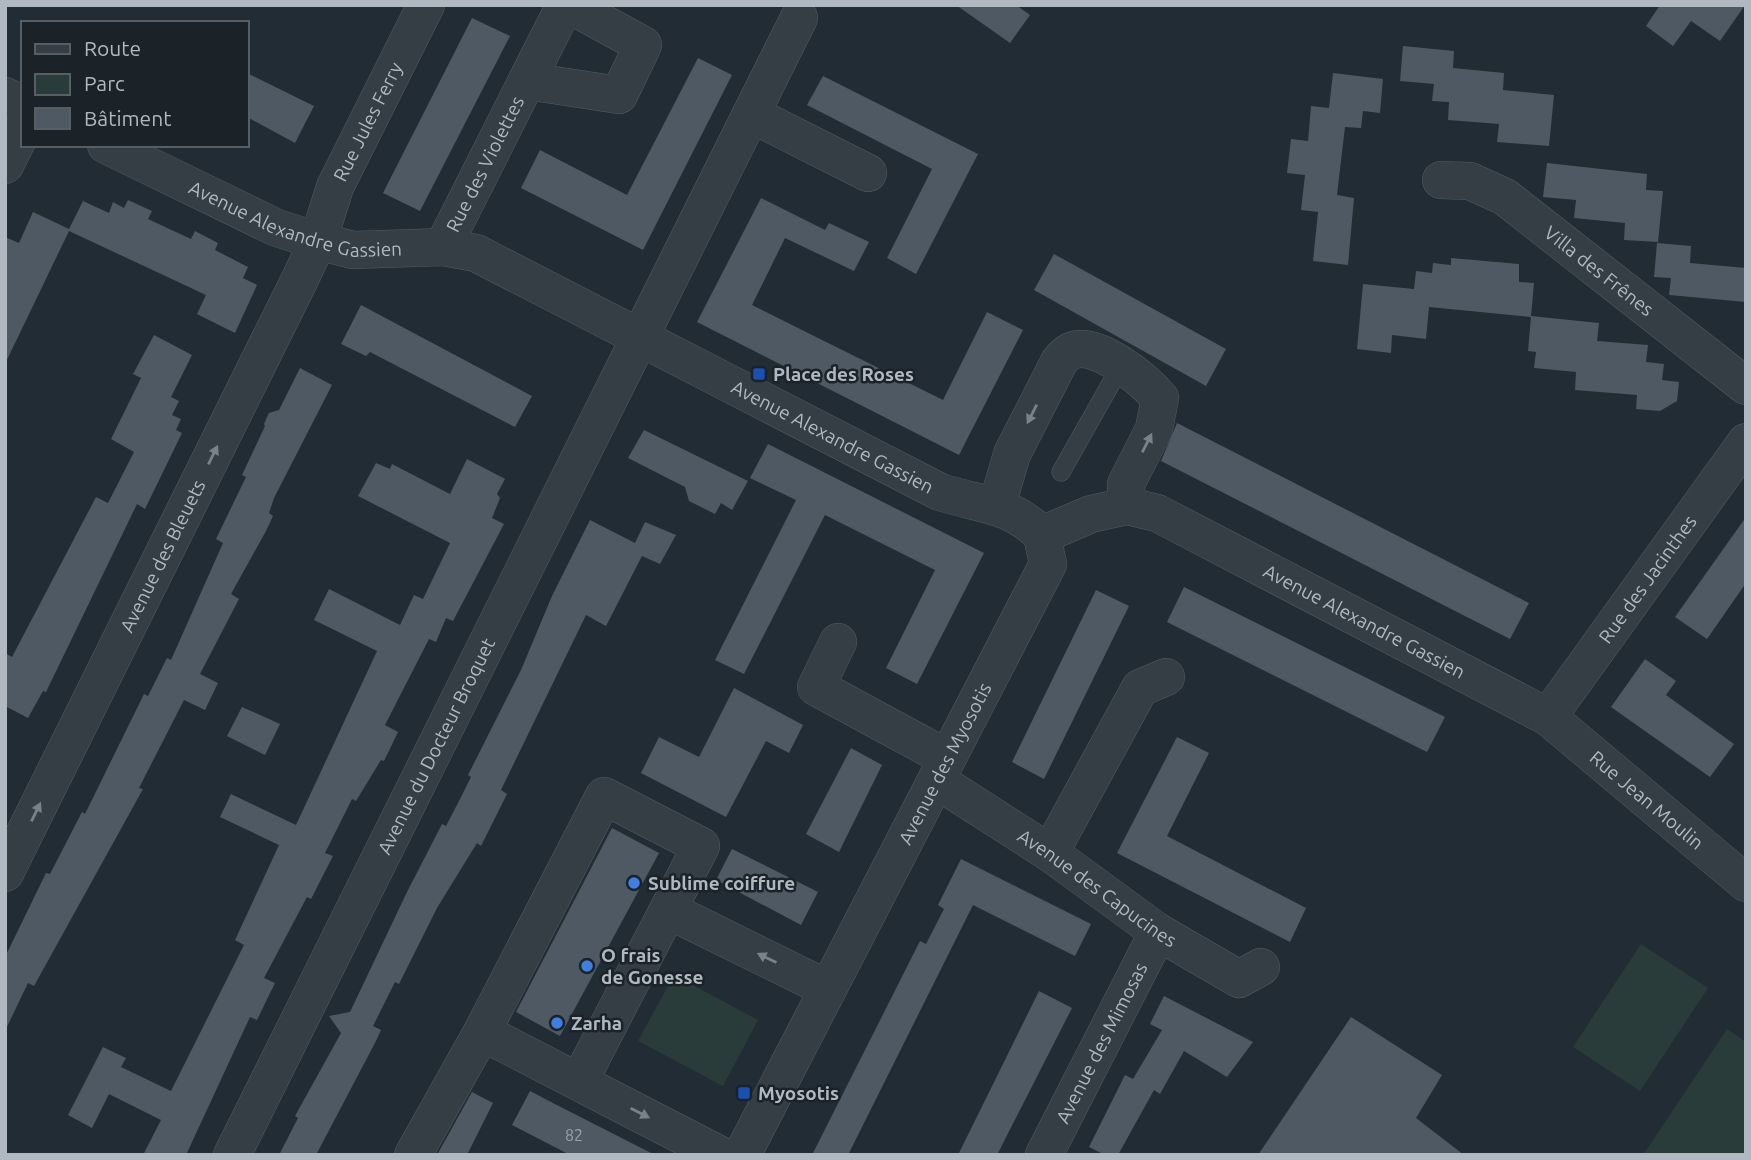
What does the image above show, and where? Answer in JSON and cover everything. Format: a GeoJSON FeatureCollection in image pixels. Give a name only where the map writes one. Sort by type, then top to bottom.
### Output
{"type":"FeatureCollection","features":[{"type":"Feature","properties":{"kind":"street","name":"Rue Jules Ferry"},"geometry":{"type":"LineString","coordinates":[[318,241],[335,187],[426,5]]}},
{"type":"Feature","properties":{"kind":"street","name":"Rue des Violettes"},"geometry":{"type":"LineString","coordinates":[[443,247],[565,5]]}},
{"type":"Feature","properties":{"kind":"street","name":"Rue des Violettes"},"geometry":{"type":"LineString","coordinates":[[527,81],[619,94],[643,45],[570,5]]}},
{"type":"Feature","properties":{"kind":"street","name":"Avenue du Docteur Broquet"},"geometry":{"type":"LineString","coordinates":[[232,1155],[642,338],[799,18]]}},
{"type":"Feature","properties":{"kind":"street"},"geometry":{"type":"LineString","coordinates":[[5,96],[21,104]]}},
{"type":"Feature","properties":{"kind":"street"},"geometry":{"type":"LineString","coordinates":[[751,114],[868,173]]}},
{"type":"Feature","properties":{"kind":"street"},"geometry":{"type":"LineString","coordinates":[[5,165],[21,133]]}},
{"type":"Feature","properties":{"kind":"street","name":"Avenue Alexandre Gassien"},"geometry":{"type":"LineString","coordinates":[[110,147],[277,228],[318,241],[353,250],[443,247],[476,253],[940,492],[997,505],[1025,518],[1042,534],[1091,514],[1127,506],[1157,513],[1548,717]]}},
{"type":"Feature","properties":{"kind":"street","name":"Villa des Frênes"},"geometry":{"type":"LineString","coordinates":[[1441,180],[1470,181],[1505,197],[1746,386]]}},
{"type":"Feature","properties":{"kind":"street","name":"Avenue des Bleuets"},"geometry":{"type":"LineString","coordinates":[[5,873],[318,241]]}},
{"type":"Feature","properties":{"kind":"street"},"geometry":{"type":"LineString","coordinates":[[997,505],[1012,454],[1059,362],[1070,351],[1083,349],[1122,364],[1144,380],[1160,398],[1154,429],[1126,484],[1127,506]]}},
{"type":"Feature","properties":{"kind":"street","name":"Rue des Jacinthes"},"geometry":{"type":"LineString","coordinates":[[1548,717],[1746,442]]}},
{"type":"Feature","properties":{"kind":"street","name":"Avenue des Myosotis"},"geometry":{"type":"LineString","coordinates":[[742,1155],[1048,564],[1042,534]]}},
{"type":"Feature","properties":{"kind":"street","name":"Avenue des Capucines"},"geometry":{"type":"LineString","coordinates":[[838,642],[816,687],[942,769],[1158,932],[1239,979],[1261,967]]}},
{"type":"Feature","properties":{"kind":"street"},"geometry":{"type":"LineString","coordinates":[[1051,853],[1140,688],[1166,677]]}},
{"type":"Feature","properties":{"kind":"street","name":"Rue Jean Moulin"},"geometry":{"type":"LineString","coordinates":[[1548,717],[1746,883]]}},
{"type":"Feature","properties":{"kind":"street"},"geometry":{"type":"LineString","coordinates":[[413,1155],[482,1032],[604,796],[701,846],[579,1082]]}},
{"type":"Feature","properties":{"kind":"street"},"geometry":{"type":"LineString","coordinates":[[668,910],[828,989]]}},
{"type":"Feature","properties":{"kind":"street","name":"Avenue des Mimosas"},"geometry":{"type":"LineString","coordinates":[[1044,1155],[1158,932]]}},
{"type":"Feature","properties":{"kind":"street"},"geometry":{"type":"LineString","coordinates":[[482,1032],[720,1155]]}},
{"type":"Feature","properties":{"kind":"lane"},"geometry":{"type":"LineString","coordinates":[[1061,472],[1122,364]]}},
{"type":"Feature","properties":{"kind":"green space"},"geometry":{"type":"Polygon","coordinates":[[[1641,944],[1708,988],[1640,1091],[1573,1047],[1641,944]]]}},
{"type":"Feature","properties":{"kind":"green space"},"geometry":{"type":"Polygon","coordinates":[[[674,975],[758,1020],[723,1086],[638,1041],[674,975]]]}},
{"type":"Feature","properties":{"kind":"green space"},"geometry":{"type":"Polygon","coordinates":[[[1727,1029],[1746,1042],[1746,1155],[1643,1155],[1727,1029]]]}},
{"type":"Feature","properties":{"kind":"building"},"geometry":{"type":"Polygon","coordinates":[[[956,5],[1016,5],[1030,15],[1010,43],[956,5]]]}},
{"type":"Feature","properties":{"kind":"building"},"geometry":{"type":"Polygon","coordinates":[[[1660,5],[1745,5],[1720,41],[1691,21],[1673,46],[1646,26],[1660,5]]]}},
{"type":"Feature","properties":{"kind":"building"},"geometry":{"type":"Polygon","coordinates":[[[472,18],[510,36],[420,211],[383,193],[472,18]]]}},
{"type":"Feature","properties":{"kind":"building"},"geometry":{"type":"Polygon","coordinates":[[[1403,46],[1454,51],[1453,68],[1504,73],[1503,90],[1554,95],[1549,146],[1497,142],[1499,124],[1448,120],[1449,102],[1432,101],[1434,84],[1400,81],[1403,46]]]}},
{"type":"Feature","properties":{"kind":"building"},"geometry":{"type":"Polygon","coordinates":[[[698,58],[732,75],[643,250],[521,188],[540,150],[627,195],[698,58]]]}},
{"type":"Feature","properties":{"kind":"building"},"geometry":{"type":"Polygon","coordinates":[[[248,73],[314,106],[295,143],[248,118],[248,73]]]}},
{"type":"Feature","properties":{"kind":"building"},"geometry":{"type":"Polygon","coordinates":[[[1333,73],[1383,79],[1380,113],[1363,111],[1361,128],[1345,127],[1337,195],[1354,198],[1348,265],[1313,261],[1318,212],[1301,210],[1305,175],[1287,173],[1291,139],[1308,141],[1311,106],[1329,108],[1333,73]]]}},
{"type":"Feature","properties":{"kind":"building"},"geometry":{"type":"Polygon","coordinates":[[[823,76],[978,154],[916,274],[887,258],[932,169],[807,105],[823,76]]]}},
{"type":"Feature","properties":{"kind":"building"},"geometry":{"type":"Polygon","coordinates":[[[1547,163],[1647,174],[1646,190],[1663,191],[1658,242],[1624,240],[1625,223],[1574,218],[1576,200],[1543,197],[1547,163]]]}},
{"type":"Feature","properties":{"kind":"building"},"geometry":{"type":"Polygon","coordinates":[[[761,198],[825,230],[829,223],[869,242],[854,271],[785,238],[752,305],[943,400],[987,312],[1023,330],[959,455],[697,322],[761,198]]]}},
{"type":"Feature","properties":{"kind":"building"},"geometry":{"type":"Polygon","coordinates":[[[128,200],[152,211],[148,219],[191,239],[195,231],[218,243],[215,250],[248,267],[243,278],[257,285],[235,333],[197,314],[206,295],[69,231],[5,364],[5,237],[19,243],[33,212],[69,229],[83,201],[109,213],[113,202],[124,208],[128,200]]]}},
{"type":"Feature","properties":{"kind":"building"},"geometry":{"type":"Polygon","coordinates":[[[1657,243],[1691,246],[1690,263],[1746,268],[1746,302],[1669,295],[1671,278],[1654,277],[1657,243]]]}},
{"type":"Feature","properties":{"kind":"building"},"geometry":{"type":"Polygon","coordinates":[[[1054,254],[1226,349],[1206,386],[1034,290],[1054,254]]]}},
{"type":"Feature","properties":{"kind":"building"},"geometry":{"type":"Polygon","coordinates":[[[1451,258],[1519,264],[1519,282],[1534,283],[1531,316],[1599,323],[1597,341],[1648,345],[1646,362],[1664,364],[1662,380],[1679,382],[1677,401],[1660,411],[1636,409],[1637,395],[1575,390],[1576,372],[1534,368],[1536,352],[1528,351],[1531,317],[1429,307],[1426,339],[1392,335],[1391,353],[1357,349],[1363,284],[1414,289],[1416,271],[1432,273],[1433,263],[1451,265],[1451,258]]]}},
{"type":"Feature","properties":{"kind":"building"},"geometry":{"type":"Polygon","coordinates":[[[361,305],[532,396],[515,427],[370,352],[366,356],[341,344],[361,305]]]}},
{"type":"Feature","properties":{"kind":"building"},"geometry":{"type":"Polygon","coordinates":[[[154,335],[192,355],[171,397],[179,401],[172,415],[181,419],[176,430],[182,433],[145,509],[137,504],[46,692],[43,691],[28,718],[5,706],[5,653],[12,657],[96,497],[108,503],[134,452],[111,439],[141,378],[133,374],[154,335]]]}},
{"type":"Feature","properties":{"kind":"building"},"geometry":{"type":"Polygon","coordinates":[[[300,368],[332,385],[274,498],[269,513],[273,516],[231,594],[239,599],[200,674],[218,683],[205,710],[184,700],[139,788],[143,789],[34,986],[28,983],[5,1031],[5,957],[46,873],[50,874],[82,812],[85,814],[144,694],[148,696],[167,658],[171,660],[223,543],[216,539],[246,477],[242,475],[264,424],[269,413],[279,410],[300,368]]]}},
{"type":"Feature","properties":{"kind":"building"},"geometry":{"type":"Polygon","coordinates":[[[1177,423],[1529,603],[1510,639],[1161,461],[1177,423]]]}},
{"type":"Feature","properties":{"kind":"building"},"geometry":{"type":"Polygon","coordinates":[[[644,430],[748,481],[732,510],[721,503],[715,514],[689,501],[685,487],[628,458],[644,430]]]}},
{"type":"Feature","properties":{"kind":"building"},"geometry":{"type":"Polygon","coordinates":[[[768,444],[984,553],[917,684],[886,668],[935,570],[825,515],[744,674],[715,660],[796,500],[750,478],[768,444]]]}},
{"type":"Feature","properties":{"kind":"building"},"geometry":{"type":"Polygon","coordinates":[[[467,459],[505,479],[497,494],[500,498],[492,518],[504,524],[453,621],[446,618],[436,642],[429,639],[385,725],[398,732],[384,761],[381,760],[356,801],[352,799],[325,853],[333,856],[311,899],[307,897],[264,978],[275,983],[257,1020],[250,1017],[186,1155],[143,1155],[161,1120],[109,1094],[92,1128],[68,1115],[103,1047],[126,1058],[121,1067],[171,1091],[244,945],[235,940],[279,845],[220,817],[231,794],[296,825],[377,651],[314,620],[329,589],[400,625],[414,595],[423,599],[450,543],[358,496],[376,463],[390,469],[392,464],[450,494],[467,459]]]}},
{"type":"Feature","properties":{"kind":"building"},"geometry":{"type":"Polygon","coordinates":[[[1746,517],[1746,583],[1707,639],[1675,617],[1746,517]]]}},
{"type":"Feature","properties":{"kind":"building"},"geometry":{"type":"Polygon","coordinates":[[[590,520],[635,543],[645,522],[676,535],[660,564],[642,556],[606,626],[586,615],[501,790],[507,794],[481,846],[477,843],[437,908],[399,984],[395,982],[373,1026],[381,1030],[376,1041],[316,1155],[279,1155],[298,1118],[295,1116],[341,1033],[329,1016],[350,1012],[442,824],[446,826],[471,777],[468,775],[521,670],[552,596],[590,520]]]}},
{"type":"Feature","properties":{"kind":"building"},"geometry":{"type":"Polygon","coordinates":[[[1184,587],[1445,717],[1427,752],[1167,622],[1184,587]]]}},
{"type":"Feature","properties":{"kind":"building"},"geometry":{"type":"Polygon","coordinates":[[[1096,590],[1129,606],[1044,779],[1012,762],[1096,590]]]}},
{"type":"Feature","properties":{"kind":"building"},"geometry":{"type":"Polygon","coordinates":[[[1645,659],[1676,681],[1666,695],[1734,744],[1710,777],[1611,707],[1645,659]]]}},
{"type":"Feature","properties":{"kind":"building"},"geometry":{"type":"Polygon","coordinates":[[[734,688],[803,725],[789,753],[766,741],[726,817],[641,773],[659,737],[699,757],[734,688]]]}},
{"type":"Feature","properties":{"kind":"building"},"geometry":{"type":"Polygon","coordinates":[[[242,707],[280,724],[265,755],[227,736],[242,707]]]}},
{"type":"Feature","properties":{"kind":"building"},"geometry":{"type":"Polygon","coordinates":[[[1177,737],[1209,753],[1167,836],[1306,908],[1290,942],[1117,853],[1177,737]]]}},
{"type":"Feature","properties":{"kind":"building"},"geometry":{"type":"Polygon","coordinates":[[[851,748],[882,765],[839,852],[806,834],[851,748]]]}},
{"type":"Feature","properties":{"kind":"building"},"geometry":{"type":"Polygon","coordinates":[[[612,828],[659,853],[560,1036],[516,1012],[612,828]]]}},
{"type":"Feature","properties":{"kind":"building"},"geometry":{"type":"Polygon","coordinates":[[[732,849],[818,892],[801,925],[716,880],[732,849]]]}},
{"type":"Feature","properties":{"kind":"building"},"geometry":{"type":"Polygon","coordinates":[[[961,859],[1091,924],[1075,956],[973,905],[848,1155],[812,1155],[920,941],[926,944],[944,909],[938,905],[961,859]]]}},
{"type":"Feature","properties":{"kind":"building"},"geometry":{"type":"Polygon","coordinates":[[[1039,991],[1072,1008],[997,1155],[958,1155],[1039,991]]]}},
{"type":"Feature","properties":{"kind":"building"},"geometry":{"type":"Polygon","coordinates":[[[1164,996],[1253,1042],[1227,1077],[1184,1051],[1160,1094],[1154,1090],[1118,1155],[1105,1155],[1089,1147],[1125,1075],[1133,1079],[1162,1030],[1150,1024],[1164,996]]]}},
{"type":"Feature","properties":{"kind":"building"},"geometry":{"type":"Polygon","coordinates":[[[1351,1017],[1442,1075],[1416,1118],[1464,1155],[1258,1155],[1351,1017]]]}},
{"type":"Feature","properties":{"kind":"building"},"geometry":{"type":"Polygon","coordinates":[[[530,1091],[655,1155],[570,1155],[512,1125],[530,1091]]]}},
{"type":"Feature","properties":{"kind":"building"},"geometry":{"type":"Polygon","coordinates":[[[472,1092],[493,1103],[467,1155],[437,1155],[472,1092]]]}},
{"type":"Feature","properties":{"kind":"place","name":"Place des Roses"},"geometry":{"type":"Point","coordinates":[759,374]}},
{"type":"Feature","properties":{"kind":"place","name":"Sublime coiffure"},"geometry":{"type":"Point","coordinates":[634,883]}},
{"type":"Feature","properties":{"kind":"place","name":"O frais de Gonesse"},"geometry":{"type":"Point","coordinates":[587,966]}},
{"type":"Feature","properties":{"kind":"place","name":"Zarha"},"geometry":{"type":"Point","coordinates":[557,1023]}},
{"type":"Feature","properties":{"kind":"place","name":"Myosotis"},"geometry":{"type":"Point","coordinates":[744,1093]}}]}
